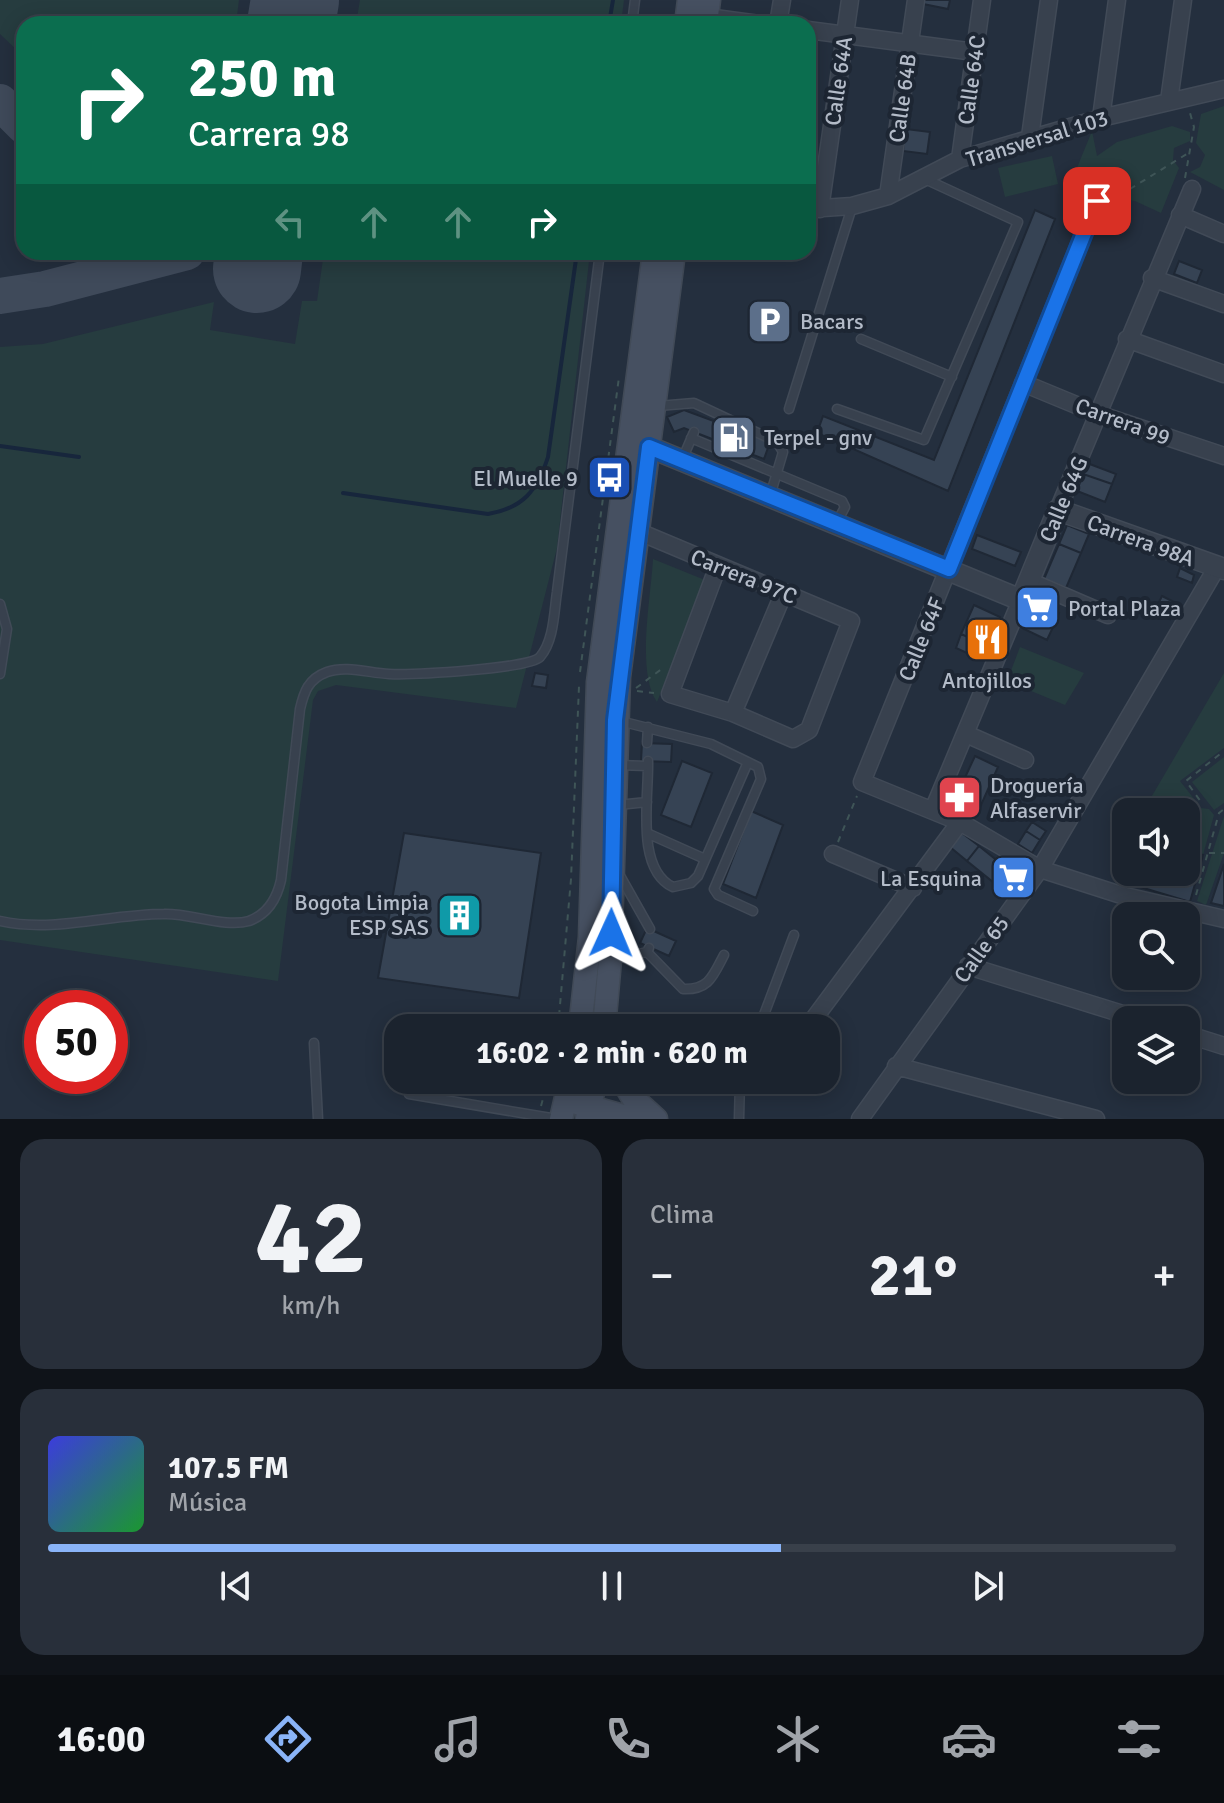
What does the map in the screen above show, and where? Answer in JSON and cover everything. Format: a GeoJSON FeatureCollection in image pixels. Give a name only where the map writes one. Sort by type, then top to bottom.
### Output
{"type":"FeatureCollection","features":[{"type":"Feature","properties":{"kind":"main road"},"geometry":{"type":"LineString","coordinates":[[689,0],[702,16]]}},
{"type":"Feature","properties":{"kind":"main road"},"geometry":{"type":"LineString","coordinates":[[582,1014],[590,937],[598,682],[653,260]]}},
{"type":"Feature","properties":{"kind":"main road"},"geometry":{"type":"LineString","coordinates":[[606,1014],[610,960],[615,720],[673,260]]}},
{"type":"Feature","properties":{"kind":"main road"},"geometry":{"type":"LineString","coordinates":[[608,999],[610,1014]]}},
{"type":"Feature","properties":{"kind":"main road"},"geometry":{"type":"LineString","coordinates":[[631,1094],[640,1107],[656,1119]]}},
{"type":"Feature","properties":{"kind":"main road"},"geometry":{"type":"LineString","coordinates":[[559,1106],[634,1119]]}},
{"type":"Feature","properties":{"kind":"street","name":"Calle 64A"},"geometry":{"type":"LineString","coordinates":[[816,198],[850,0]]}},
{"type":"Feature","properties":{"kind":"street","name":"Calle 64B"},"geometry":{"type":"LineString","coordinates":[[888,196],[916,0]]}},
{"type":"Feature","properties":{"kind":"street","name":"Calle 64C"},"geometry":{"type":"LineString","coordinates":[[960,159],[982,0]]}},
{"type":"Feature","properties":{"kind":"street"},"geometry":{"type":"LineString","coordinates":[[1030,137],[1049,0]]}},
{"type":"Feature","properties":{"kind":"street"},"geometry":{"type":"LineString","coordinates":[[1101,118],[1117,0]]}},
{"type":"Feature","properties":{"kind":"street"},"geometry":{"type":"LineString","coordinates":[[1177,99],[1183,0]]}},
{"type":"Feature","properties":{"kind":"street"},"geometry":{"type":"LineString","coordinates":[[816,31],[975,52]]}},
{"type":"Feature","properties":{"kind":"street","name":"Transversal 103"},"geometry":{"type":"LineString","coordinates":[[816,209],[852,206],[888,196],[960,159],[1030,137],[1224,89]]}},
{"type":"Feature","properties":{"kind":"street","name":"Calle 64G"},"geometry":{"type":"LineString","coordinates":[[933,810],[1152,278],[1192,189]]}},
{"type":"Feature","properties":{"kind":"street","name":"Calle 64F"},"geometry":{"type":"LineString","coordinates":[[862,782],[1097,201]]}},
{"type":"Feature","properties":{"kind":"street"},"geometry":{"type":"LineString","coordinates":[[1180,215],[1224,234]]}},
{"type":"Feature","properties":{"kind":"street"},"geometry":{"type":"LineString","coordinates":[[1152,278],[1224,304]]}},
{"type":"Feature","properties":{"kind":"street"},"geometry":{"type":"LineString","coordinates":[[1127,339],[1224,374]]}},
{"type":"Feature","properties":{"kind":"street","name":"Carrera 99"},"geometry":{"type":"LineString","coordinates":[[1023,383],[1098,414],[1224,456]]}},
{"type":"Feature","properties":{"kind":"street"},"geometry":{"type":"LineString","coordinates":[[649,447],[949,569],[1108,615]]}},
{"type":"Feature","properties":{"kind":"street","name":"Carrera 98A"},"geometry":{"type":"LineString","coordinates":[[1058,510],[1220,568]]}},
{"type":"Feature","properties":{"kind":"street","name":"Carrera 97C"},"geometry":{"type":"LineString","coordinates":[[637,531],[851,621],[809,730],[793,739],[733,713]]}},
{"type":"Feature","properties":{"kind":"street"},"geometry":{"type":"LineString","coordinates":[[718,566],[670,694],[733,713],[784,592]]}},
{"type":"Feature","properties":{"kind":"street","name":"Calle 65"},"geometry":{"type":"LineString","coordinates":[[860,1119],[1040,869],[1220,568]]}},
{"type":"Feature","properties":{"kind":"street"},"geometry":{"type":"LineString","coordinates":[[966,734],[1025,760]]}},
{"type":"Feature","properties":{"kind":"street"},"geometry":{"type":"LineString","coordinates":[[862,782],[960,822],[1040,869],[1150,902]]}},
{"type":"Feature","properties":{"kind":"street"},"geometry":{"type":"LineString","coordinates":[[818,1014],[960,822]]}},
{"type":"Feature","properties":{"kind":"street"},"geometry":{"type":"LineString","coordinates":[[833,854],[913,888]]}},
{"type":"Feature","properties":{"kind":"street"},"geometry":{"type":"LineString","coordinates":[[1200,914],[1224,919]]}},
{"type":"Feature","properties":{"kind":"street"},"geometry":{"type":"LineString","coordinates":[[968,966],[1112,1011]]}},
{"type":"Feature","properties":{"kind":"street"},"geometry":{"type":"LineString","coordinates":[[1200,1038],[1224,1046]]}},
{"type":"Feature","properties":{"kind":"street"},"geometry":{"type":"LineString","coordinates":[[896,1066],[1096,1119]]}},
{"type":"Feature","properties":{"kind":"lane"},"geometry":{"type":"LineString","coordinates":[[837,409],[924,440],[1018,222],[924,179]]}},
{"type":"Feature","properties":{"kind":"lane"},"geometry":{"type":"LineString","coordinates":[[789,409],[852,206]]}},
{"type":"Feature","properties":{"kind":"lane"},"geometry":{"type":"LineString","coordinates":[[0,921],[36,927],[165,914],[238,923],[254,919],[272,903],[281,880],[300,709],[311,681],[337,670],[408,675],[523,666],[541,656],[547,647],[557,592],[599,260]]}},
{"type":"Feature","properties":{"kind":"lane"},"geometry":{"type":"LineString","coordinates":[[861,339],[952,377]]}},
{"type":"Feature","properties":{"kind":"lane"},"geometry":{"type":"LineString","coordinates":[[654,407],[683,402],[777,442],[783,452],[779,474],[769,497]]}},
{"type":"Feature","properties":{"kind":"lane"},"geometry":{"type":"LineString","coordinates":[[681,461],[693,435],[726,453],[842,501],[845,507],[836,524]]}},
{"type":"Feature","properties":{"kind":"lane"},"geometry":{"type":"LineString","coordinates":[[716,475],[726,453]]}},
{"type":"Feature","properties":{"kind":"lane"},"geometry":{"type":"LineString","coordinates":[[0,604],[7,629],[0,674]]}},
{"type":"Feature","properties":{"kind":"lane"},"geometry":{"type":"LineString","coordinates":[[615,720],[711,744],[758,767],[761,779],[714,889],[718,895],[753,911]]}},
{"type":"Feature","properties":{"kind":"lane"},"geometry":{"type":"LineString","coordinates":[[647,743],[648,727]]}},
{"type":"Feature","properties":{"kind":"lane"},"geometry":{"type":"LineString","coordinates":[[614,765],[648,763],[647,802],[652,868],[663,882],[673,887],[691,883],[705,859],[748,762]]}},
{"type":"Feature","properties":{"kind":"lane"},"geometry":{"type":"LineString","coordinates":[[614,805],[647,802]]}},
{"type":"Feature","properties":{"kind":"lane"},"geometry":{"type":"LineString","coordinates":[[649,834],[705,859]]}},
{"type":"Feature","properties":{"kind":"lane"},"geometry":{"type":"LineString","coordinates":[[611,858],[650,929]]}},
{"type":"Feature","properties":{"kind":"lane"},"geometry":{"type":"LineString","coordinates":[[764,1014],[794,935]]}},
{"type":"Feature","properties":{"kind":"lane"},"geometry":{"type":"LineString","coordinates":[[610,960],[648,950],[683,989],[699,989],[708,984],[724,955]]}},
{"type":"Feature","properties":{"kind":"lane"},"geometry":{"type":"LineString","coordinates":[[314,1043],[318,1119]]}},
{"type":"Feature","properties":{"kind":"lane"},"geometry":{"type":"LineString","coordinates":[[409,1094],[522,1115],[559,1106]]}},
{"type":"Feature","properties":{"kind":"lane"},"geometry":{"type":"LineString","coordinates":[[739,1119],[740,1094]]}},
{"type":"Feature","properties":{"kind":"path"},"geometry":{"type":"LineString","coordinates":[[1177,99],[1194,127],[1184,182],[1192,189]]}},
{"type":"Feature","properties":{"kind":"path"},"geometry":{"type":"LineString","coordinates":[[1097,201],[1104,190],[1130,189],[1190,152]]}},
{"type":"Feature","properties":{"kind":"path"},"geometry":{"type":"LineString","coordinates":[[670,694],[631,691],[684,652]]}},
{"type":"Feature","properties":{"kind":"path"},"geometry":{"type":"LineString","coordinates":[[1198,798],[1186,781],[1224,751]]}},
{"type":"Feature","properties":{"kind":"path"},"geometry":{"type":"LineString","coordinates":[[833,854],[862,782]]}},
{"type":"Feature","properties":{"kind":"path"},"geometry":{"type":"LineString","coordinates":[[1194,902],[1219,813],[1224,809]]}},
{"type":"Feature","properties":{"kind":"path"},"geometry":{"type":"LineString","coordinates":[[1208,853],[1224,853]]}},
{"type":"Feature","properties":{"kind":"green space"},"geometry":{"type":"Polygon","coordinates":[[[0,0],[239,0],[237,16],[16,16],[16,49],[0,34],[0,0]]]}},
{"type":"Feature","properties":{"kind":"green space"},"geometry":{"type":"Polygon","coordinates":[[[360,0],[624,0],[622,16],[357,16],[360,0]]]}},
{"type":"Feature","properties":{"kind":"green space"},"geometry":{"type":"Polygon","coordinates":[[[1224,106],[1224,190],[1190,172],[1200,167],[1205,155],[1196,143],[1201,114],[1224,106]]]}},
{"type":"Feature","properties":{"kind":"green space"},"geometry":{"type":"Polygon","coordinates":[[[1172,126],[1190,132],[1190,141],[1174,148],[1173,160],[1179,168],[1161,213],[1135,201],[1112,197],[1108,202],[1091,196],[1086,207],[1065,197],[1092,131],[1097,156],[1117,142],[1172,126]]]}},
{"type":"Feature","properties":{"kind":"green space"},"geometry":{"type":"Polygon","coordinates":[[[1052,156],[1058,184],[1005,197],[998,168],[1052,156]]]}},
{"type":"Feature","properties":{"kind":"green space"},"geometry":{"type":"Polygon","coordinates":[[[323,260],[589,260],[557,548],[516,708],[336,685],[318,691],[313,700],[278,981],[0,940],[0,347],[43,344],[214,302],[210,330],[295,344],[302,301],[317,301],[323,260]]]}},
{"type":"Feature","properties":{"kind":"green space"},"geometry":{"type":"Polygon","coordinates":[[[653,559],[705,580],[657,702],[647,672],[646,654],[653,559]]]}},
{"type":"Feature","properties":{"kind":"green space"},"geometry":{"type":"Polygon","coordinates":[[[1020,647],[1084,673],[1065,705],[1007,681],[1020,647]]]}},
{"type":"Feature","properties":{"kind":"green space"},"geometry":{"type":"Polygon","coordinates":[[[1224,673],[1224,748],[1180,781],[1193,798],[1151,798],[1224,673]]]}},
{"type":"Feature","properties":{"kind":"green space"},"geometry":{"type":"Polygon","coordinates":[[[1224,757],[1224,803],[1214,810],[1192,782],[1224,757]]]}},
{"type":"Feature","properties":{"kind":"green space"},"geometry":{"type":"Polygon","coordinates":[[[1200,808],[1209,809],[1214,815],[1203,855],[1200,854],[1200,808]]]}},
{"type":"Feature","properties":{"kind":"green space"},"geometry":{"type":"Polygon","coordinates":[[[1224,816],[1224,853],[1206,905],[1197,901],[1224,816]]]}},
{"type":"Feature","properties":{"kind":"building"},"geometry":{"type":"Polygon","coordinates":[[[924,0],[950,0],[948,9],[923,4],[924,0]]]}},
{"type":"Feature","properties":{"kind":"building"},"geometry":{"type":"Polygon","coordinates":[[[906,129],[930,132],[927,154],[903,151],[906,129]]]}},
{"type":"Feature","properties":{"kind":"building"},"geometry":{"type":"Polygon","coordinates":[[[1035,210],[1055,219],[948,491],[817,433],[823,416],[934,460],[1035,210]]]}},
{"type":"Feature","properties":{"kind":"building"},"geometry":{"type":"Polygon","coordinates":[[[1179,261],[1202,270],[1197,283],[1174,274],[1179,261]]]}},
{"type":"Feature","properties":{"kind":"building","name":"Terpel - gnv"},"geometry":{"type":"Polygon","coordinates":[[[684,410],[770,442],[764,459],[684,428],[674,432],[667,417],[684,410]]]}},
{"type":"Feature","properties":{"kind":"building"},"geometry":{"type":"Polygon","coordinates":[[[1087,463],[1116,474],[1112,484],[1083,474],[1087,463]]]}},
{"type":"Feature","properties":{"kind":"building"},"geometry":{"type":"Polygon","coordinates":[[[1083,474],[1112,484],[1105,502],[1077,491],[1083,474]]]}},
{"type":"Feature","properties":{"kind":"building"},"geometry":{"type":"Polygon","coordinates":[[[1067,525],[1089,534],[1081,553],[1059,544],[1067,525]]]}},
{"type":"Feature","properties":{"kind":"building"},"geometry":{"type":"Polygon","coordinates":[[[977,535],[1021,552],[1015,566],[972,549],[977,535]]]}},
{"type":"Feature","properties":{"kind":"building"},"geometry":{"type":"Polygon","coordinates":[[[1059,544],[1081,553],[1066,588],[1044,579],[1059,544]]]}},
{"type":"Feature","properties":{"kind":"building"},"geometry":{"type":"Polygon","coordinates":[[[1180,568],[1194,575],[1192,583],[1177,577],[1180,568]]]}},
{"type":"Feature","properties":{"kind":"building"},"geometry":{"type":"Polygon","coordinates":[[[1162,596],[1178,604],[1170,619],[1155,610],[1162,596]]]}},
{"type":"Feature","properties":{"kind":"building"},"geometry":{"type":"Polygon","coordinates":[[[1035,602],[1059,613],[1054,625],[1030,615],[1035,602]]]}},
{"type":"Feature","properties":{"kind":"building"},"geometry":{"type":"Polygon","coordinates":[[[974,605],[1000,617],[988,646],[961,634],[974,605]]]}},
{"type":"Feature","properties":{"kind":"building"},"geometry":{"type":"Polygon","coordinates":[[[1030,615],[1054,625],[1047,640],[1024,629],[1030,615]]]}},
{"type":"Feature","properties":{"kind":"building"},"geometry":{"type":"Polygon","coordinates":[[[961,634],[988,646],[982,660],[956,648],[961,634]]]}},
{"type":"Feature","properties":{"kind":"building"},"geometry":{"type":"Polygon","coordinates":[[[535,673],[548,675],[546,688],[532,686],[535,673]]]}},
{"type":"Feature","properties":{"kind":"building"},"geometry":{"type":"Polygon","coordinates":[[[642,743],[672,744],[671,762],[641,761],[642,743]]]}},
{"type":"Feature","properties":{"kind":"building"},"geometry":{"type":"Polygon","coordinates":[[[975,756],[998,767],[977,814],[955,799],[975,756]]]}},
{"type":"Feature","properties":{"kind":"building"},"geometry":{"type":"Polygon","coordinates":[[[682,761],[712,773],[691,827],[661,815],[682,761]]]}},
{"type":"Feature","properties":{"kind":"building"},"geometry":{"type":"Polygon","coordinates":[[[751,811],[783,825],[756,898],[723,884],[751,811]]]}},
{"type":"Feature","properties":{"kind":"building"},"geometry":{"type":"Polygon","coordinates":[[[1032,822],[1046,831],[1040,840],[1026,831],[1032,822]]]}},
{"type":"Feature","properties":{"kind":"building"},"geometry":{"type":"Polygon","coordinates":[[[1026,831],[1040,840],[1032,853],[1018,844],[1026,831]]]}},
{"type":"Feature","properties":{"kind":"building","name":"Bogota Limpia ESP SAS"},"geometry":{"type":"Polygon","coordinates":[[[404,833],[541,853],[519,998],[378,978],[404,833]]]}},
{"type":"Feature","properties":{"kind":"building"},"geometry":{"type":"Polygon","coordinates":[[[962,833],[979,846],[967,861],[950,847],[962,833]]]}},
{"type":"Feature","properties":{"kind":"building"},"geometry":{"type":"Polygon","coordinates":[[[979,846],[1005,867],[993,882],[967,861],[979,846]]]}},
{"type":"Feature","properties":{"kind":"building"},"geometry":{"type":"Polygon","coordinates":[[[1224,864],[1224,906],[1211,903],[1224,864]]]}},
{"type":"Feature","properties":{"kind":"building"},"geometry":{"type":"Polygon","coordinates":[[[1005,867],[1017,877],[1005,892],[993,882],[1005,867]]]}},
{"type":"Feature","properties":{"kind":"building"},"geometry":{"type":"Polygon","coordinates":[[[1137,886],[1194,886],[1190,902],[1137,886]]]}},
{"type":"Feature","properties":{"kind":"building"},"geometry":{"type":"Polygon","coordinates":[[[647,928],[676,941],[669,956],[640,943],[647,928]]]}},
{"type":"Feature","properties":{"kind":"waterway"},"geometry":{"type":"LineString","coordinates":[[610,16],[613,0]]}},
{"type":"Feature","properties":{"kind":"waterway"},"geometry":{"type":"LineString","coordinates":[[343,493],[488,514],[511,507],[527,496],[539,479],[548,457],[576,260]]}},
{"type":"Feature","properties":{"kind":"waterway"},"geometry":{"type":"LineString","coordinates":[[0,446],[79,457]]}},
{"type":"Feature","properties":{"kind":"taxiway"},"geometry":{"type":"LineString","coordinates":[[0,102],[16,118]]}},
{"type":"Feature","properties":{"kind":"taxiway"},"geometry":{"type":"LineString","coordinates":[[0,296],[45,289],[156,260]]}},
{"type":"Feature","properties":{"kind":"runway"},"geometry":{"type":"LineString","coordinates":[[292,16],[295,0]]}},
{"type":"Feature","properties":{"kind":"runway"},"geometry":{"type":"LineString","coordinates":[[257,269],[258,260]]}},
{"type":"Feature","properties":{"kind":"place","name":"Bacars"},"geometry":{"type":"Point","coordinates":[769,321]}},
{"type":"Feature","properties":{"kind":"place","name":"Terpel - gnv"},"geometry":{"type":"Point","coordinates":[733,437]}},
{"type":"Feature","properties":{"kind":"place","name":"El Muelle 9"},"geometry":{"type":"Point","coordinates":[609,478]}},
{"type":"Feature","properties":{"kind":"place","name":"Portal Plaza"},"geometry":{"type":"Point","coordinates":[1037,608]}},
{"type":"Feature","properties":{"kind":"place","name":"Antojillos"},"geometry":{"type":"Point","coordinates":[987,639]}},
{"type":"Feature","properties":{"kind":"place","name":"Droguería Alfaservir"},"geometry":{"type":"Point","coordinates":[959,798]}},
{"type":"Feature","properties":{"kind":"place","name":"La Esquina"},"geometry":{"type":"Point","coordinates":[1013,878]}},
{"type":"Feature","properties":{"kind":"place","name":"Bogota Limpia ESP SAS"},"geometry":{"type":"Point","coordinates":[460,915]}},
{"type":"Feature","properties":{"kind":"route"},"geometry":{"type":"LineString","coordinates":[[611,933],[615,720],[630,580],[649,447],[949,569],[1097,201]]}}]}
